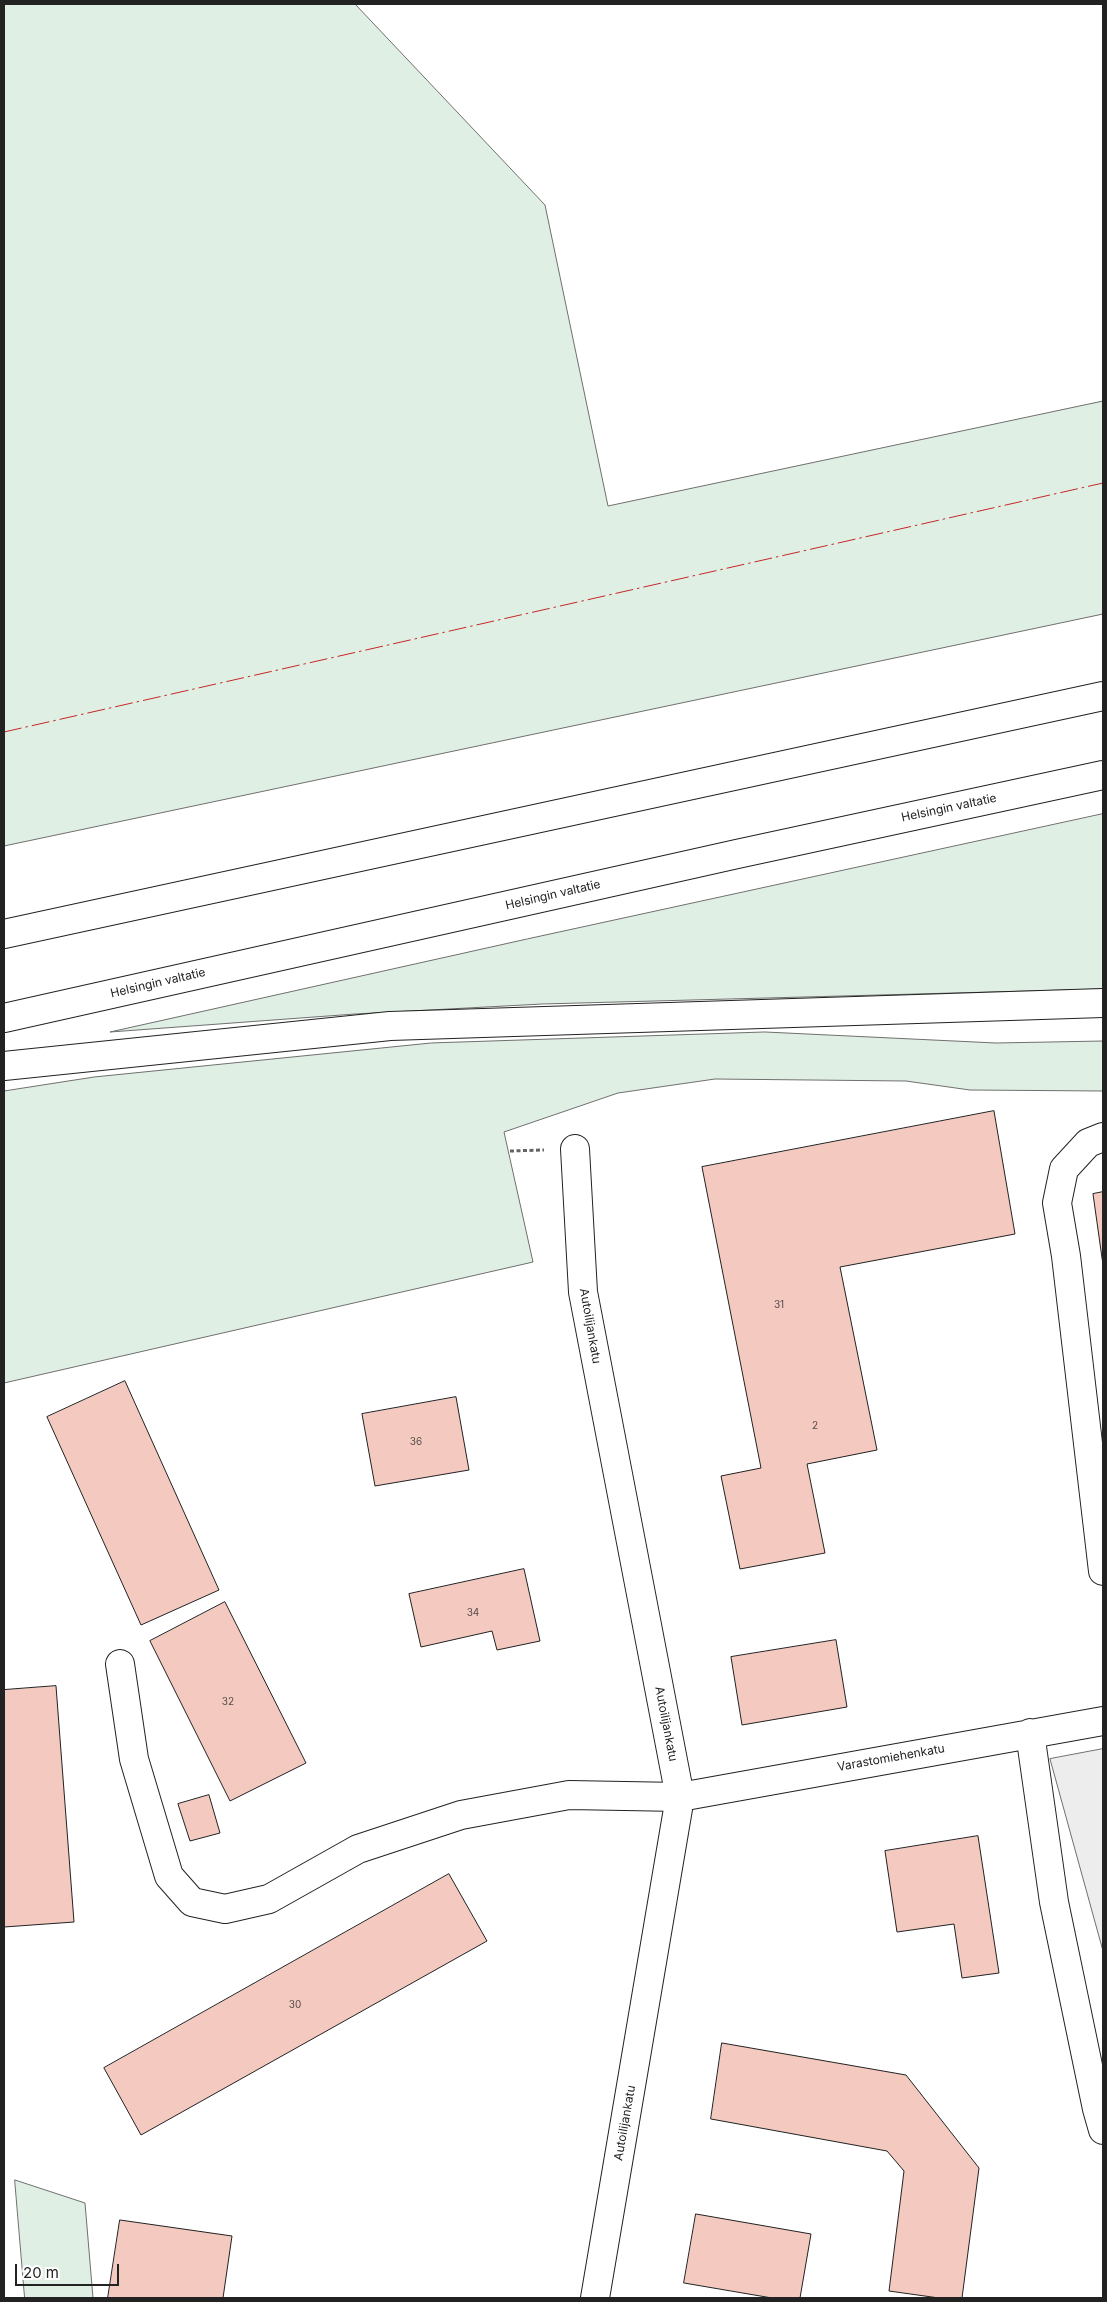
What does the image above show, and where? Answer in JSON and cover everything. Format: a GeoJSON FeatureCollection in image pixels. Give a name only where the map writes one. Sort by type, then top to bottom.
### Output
{"type":"FeatureCollection","features":[{"type":"Feature","properties":{"kind":"main road"},"geometry":{"type":"LineString","coordinates":[[4,934],[1103,696]]}},
{"type":"Feature","properties":{"kind":"main road","name":"Helsingin valtatie"},"geometry":{"type":"LineString","coordinates":[[4,1018],[718,858],[1103,775]]}},
{"type":"Feature","properties":{"kind":"main road"},"geometry":{"type":"LineString","coordinates":[[4,1066],[390,1026],[1103,1003]]}},
{"type":"Feature","properties":{"kind":"main road"},"geometry":{"type":"LineString","coordinates":[[1103,1137],[1088,1142],[1064,1169],[1058,1203],[1066,1256],[1103,1571]]}},
{"type":"Feature","properties":{"kind":"main road","name":"Autoilijankatu"},"geometry":{"type":"LineString","coordinates":[[575,1149],[583,1292],[680,1796],[595,2298]]}},
{"type":"Feature","properties":{"kind":"main road","name":"Varastomiehenkatu"},"geometry":{"type":"LineString","coordinates":[[120,1664],[134,1759],[169,1876],[192,1902],[225,1909],[269,1899],[358,1849],[461,1815],[569,1795],[680,1796],[1103,1721]]}},
{"type":"Feature","properties":{"kind":"main road"},"geometry":{"type":"LineString","coordinates":[[1030,1733],[1054,1902],[1103,2130]]}},
{"type":"Feature","properties":{"kind":"green space"},"geometry":{"type":"Polygon","coordinates":[[[4,4],[355,4],[545,205],[608,506],[1103,401],[1103,614],[4,846],[4,4]]]}},
{"type":"Feature","properties":{"kind":"green space"},"geometry":{"type":"Polygon","coordinates":[[[1103,814],[1103,989],[542,1004],[355,1014],[110,1032],[527,939],[1103,814]]]}},
{"type":"Feature","properties":{"kind":"green space"},"geometry":{"type":"Polygon","coordinates":[[[765,1032],[996,1043],[1103,1041],[1103,1091],[970,1090],[906,1081],[715,1079],[618,1093],[504,1132],[533,1262],[4,1383],[4,1091],[94,1077],[431,1043],[765,1032]]]}},
{"type":"Feature","properties":{"kind":"green space"},"geometry":{"type":"Polygon","coordinates":[[[15,2180],[85,2203],[93,2298],[25,2298],[15,2180]]]}},
{"type":"Feature","properties":{"kind":"shaded area"},"geometry":{"type":"Polygon","coordinates":[[[1103,1749],[1103,1951],[1050,1759],[1103,1749]]]}},
{"type":"Feature","properties":{"kind":"building"},"geometry":{"type":"Polygon","coordinates":[[[994,1111],[1015,1234],[840,1267],[877,1450],[807,1464],[825,1553],[740,1569],[721,1476],[761,1468],[702,1167],[994,1111]]]}},
{"type":"Feature","properties":{"kind":"building"},"geometry":{"type":"Polygon","coordinates":[[[1103,1192],[1103,1265],[1093,1194],[1103,1192]]]}},
{"type":"Feature","properties":{"kind":"building"},"geometry":{"type":"Polygon","coordinates":[[[125,1381],[219,1590],[141,1625],[47,1417],[125,1381]]]}},
{"type":"Feature","properties":{"kind":"building"},"geometry":{"type":"Polygon","coordinates":[[[456,1397],[469,1470],[375,1486],[362,1414],[456,1397]]]}},
{"type":"Feature","properties":{"kind":"building"},"geometry":{"type":"Polygon","coordinates":[[[524,1569],[540,1641],[497,1650],[492,1631],[421,1647],[409,1594],[524,1569]]]}},
{"type":"Feature","properties":{"kind":"building"},"geometry":{"type":"Polygon","coordinates":[[[225,1602],[306,1763],[230,1801],[150,1641],[225,1602]]]}},
{"type":"Feature","properties":{"kind":"building"},"geometry":{"type":"Polygon","coordinates":[[[836,1640],[847,1707],[742,1725],[731,1657],[836,1640]]]}},
{"type":"Feature","properties":{"kind":"building"},"geometry":{"type":"Polygon","coordinates":[[[56,1686],[74,1922],[4,1927],[4,1690],[56,1686]]]}},
{"type":"Feature","properties":{"kind":"building"},"geometry":{"type":"Polygon","coordinates":[[[209,1795],[220,1833],[190,1841],[178,1804],[209,1795]]]}},
{"type":"Feature","properties":{"kind":"building"},"geometry":{"type":"Polygon","coordinates":[[[978,1836],[999,1973],[962,1978],[954,1924],[897,1932],[885,1851],[978,1836]]]}},
{"type":"Feature","properties":{"kind":"building"},"geometry":{"type":"Polygon","coordinates":[[[449,1874],[487,1941],[141,2135],[104,2068],[449,1874]]]}},
{"type":"Feature","properties":{"kind":"building"},"geometry":{"type":"Polygon","coordinates":[[[722,2043],[906,2075],[979,2168],[962,2298],[939,2298],[889,2291],[904,2171],[887,2151],[711,2119],[722,2043]]]}},
{"type":"Feature","properties":{"kind":"building"},"geometry":{"type":"Polygon","coordinates":[[[696,2214],[811,2234],[800,2298],[772,2298],[684,2283],[696,2214]]]}},
{"type":"Feature","properties":{"kind":"building"},"geometry":{"type":"Polygon","coordinates":[[[120,2220],[232,2236],[223,2298],[108,2298],[120,2220]]]}},
{"type":"Feature","properties":{"kind":"power"},"geometry":{"type":"LineString","coordinates":[[4,732],[1103,483]]}}]}
